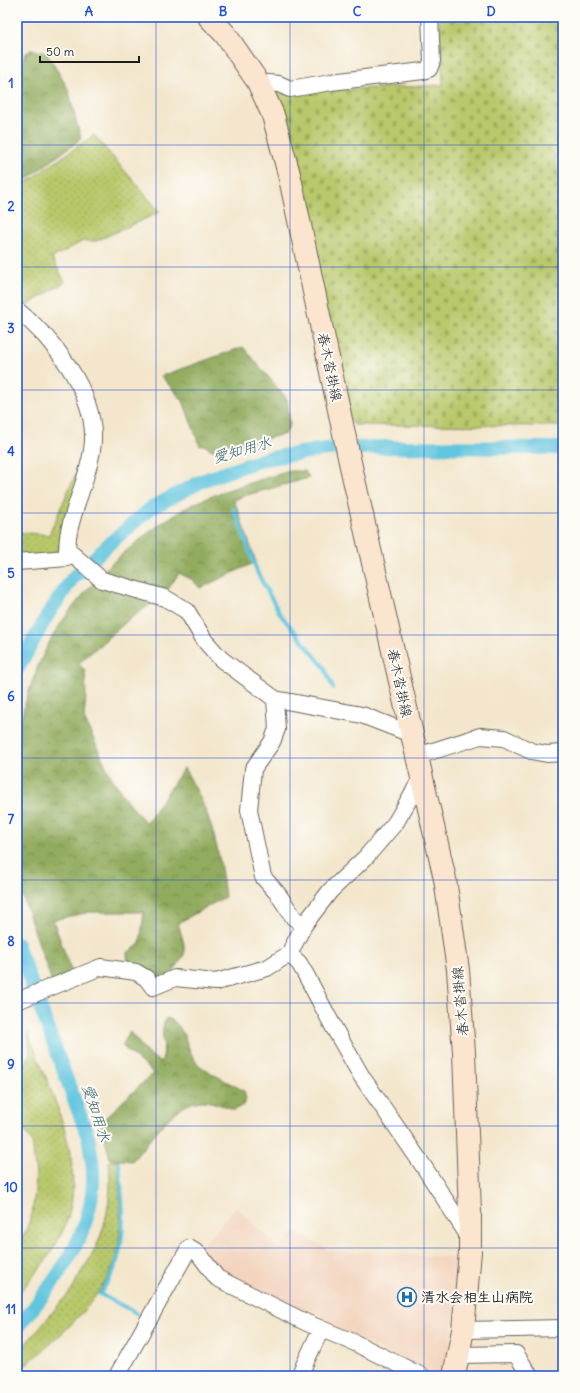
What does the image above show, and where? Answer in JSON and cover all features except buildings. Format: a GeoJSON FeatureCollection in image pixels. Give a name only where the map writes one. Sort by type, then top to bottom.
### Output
{"type":"FeatureCollection","features":[{"type":"Feature","properties":{"kind":"main road","name":"春木沓掛線"},"geometry":{"type":"LineString","coordinates":[[209,17],[225,34],[258,82],[273,115],[290,178],[344,435],[411,734],[446,880],[458,970],[469,1147],[470,1252],[463,1330],[454,1376]]}},
{"type":"Feature","properties":{"kind":"street"},"geometry":{"type":"LineString","coordinates":[[258,82],[279,84],[290,89],[330,82],[423,71],[429,69],[432,61],[430,17]]}},
{"type":"Feature","properties":{"kind":"street"},"geometry":{"type":"LineString","coordinates":[[17,310],[49,339],[77,382],[92,414],[94,440],[69,532],[67,558],[17,562]]}},
{"type":"Feature","properties":{"kind":"street"},"geometry":{"type":"LineString","coordinates":[[72,554],[94,575],[102,580],[165,598],[187,611],[205,641],[221,659],[275,699],[362,715],[411,734]]}},
{"type":"Feature","properties":{"kind":"street"},"geometry":{"type":"LineString","coordinates":[[275,699],[277,729],[272,742],[253,769],[249,810],[263,877],[278,894],[294,918],[304,925]]}},
{"type":"Feature","properties":{"kind":"street"},"geometry":{"type":"LineString","coordinates":[[417,756],[480,736],[504,738],[531,750],[547,754],[563,753]]}},
{"type":"Feature","properties":{"kind":"street"},"geometry":{"type":"LineString","coordinates":[[22,999],[101,967],[136,972],[153,987],[175,978],[216,982],[267,968],[289,954],[304,925],[330,892],[366,857],[396,822],[422,777]]}},
{"type":"Feature","properties":{"kind":"street"},"geometry":{"type":"LineString","coordinates":[[289,954],[303,969],[334,1028],[366,1083],[424,1167],[469,1237]]}},
{"type":"Feature","properties":{"kind":"street"},"geometry":{"type":"LineString","coordinates":[[117,1376],[189,1248],[199,1254],[217,1278],[422,1376]]}},
{"type":"Feature","properties":{"kind":"street"},"geometry":{"type":"LineString","coordinates":[[463,1330],[563,1328]]}},
{"type":"Feature","properties":{"kind":"street"},"geometry":{"type":"LineString","coordinates":[[299,1376],[321,1329]]}},
{"type":"Feature","properties":{"kind":"street"},"geometry":{"type":"LineString","coordinates":[[459,1355],[516,1354],[530,1376]]}},
{"type":"Feature","properties":{"kind":"shaded area"},"geometry":{"type":"Polygon","coordinates":[[[236,1207],[279,1248],[296,1231],[330,1251],[450,1257],[462,1256],[452,1332],[444,1376],[436,1376],[222,1274],[199,1249],[236,1207]]]}},
{"type":"Feature","properties":{"kind":"green space"},"geometry":{"type":"Polygon","coordinates":[[[439,17],[563,17],[563,426],[354,425],[348,416],[272,93],[443,85],[439,17]]]}},
{"type":"Feature","properties":{"kind":"green space"},"geometry":{"type":"Polygon","coordinates":[[[31,50],[47,53],[68,89],[81,139],[17,186],[17,75],[25,54],[31,50]]]}},
{"type":"Feature","properties":{"kind":"green space"},"geometry":{"type":"Polygon","coordinates":[[[94,135],[160,212],[96,241],[83,241],[52,258],[65,282],[21,309],[17,305],[17,189],[94,135]]]}},
{"type":"Feature","properties":{"kind":"green space"},"geometry":{"type":"Polygon","coordinates":[[[243,347],[287,399],[290,425],[285,434],[230,448],[212,450],[204,445],[200,446],[183,401],[161,376],[243,347]]]}},
{"type":"Feature","properties":{"kind":"green space"},"geometry":{"type":"Polygon","coordinates":[[[86,450],[57,556],[17,557],[17,532],[49,535],[86,450]]]}},
{"type":"Feature","properties":{"kind":"green space"},"geometry":{"type":"Polygon","coordinates":[[[289,471],[305,471],[309,478],[234,500],[256,562],[200,588],[191,579],[179,573],[167,591],[104,574],[104,570],[164,521],[175,514],[224,491],[289,471]]]}},
{"type":"Feature","properties":{"kind":"green space"},"geometry":{"type":"Polygon","coordinates":[[[95,581],[155,601],[127,621],[78,664],[85,670],[86,696],[84,718],[109,773],[126,800],[146,823],[184,768],[201,800],[207,815],[217,846],[223,879],[225,897],[178,923],[184,944],[184,955],[170,977],[154,983],[128,964],[127,953],[140,944],[144,912],[90,912],[53,920],[73,976],[52,983],[17,880],[17,735],[23,711],[34,676],[49,643],[64,618],[95,581]]]}},
{"type":"Feature","properties":{"kind":"green space"},"geometry":{"type":"Polygon","coordinates":[[[166,1018],[172,1020],[181,1030],[193,1058],[197,1063],[244,1091],[246,1099],[243,1105],[234,1110],[219,1104],[204,1101],[183,1107],[155,1133],[132,1161],[110,1159],[101,1122],[153,1073],[122,1046],[130,1032],[147,1053],[161,1063],[164,1052],[163,1029],[166,1018]]]}},
{"type":"Feature","properties":{"kind":"green space"},"geometry":{"type":"Polygon","coordinates":[[[28,1033],[56,1104],[64,1129],[70,1154],[73,1180],[71,1204],[60,1238],[43,1264],[17,1295],[17,1268],[24,1259],[17,1255],[17,1247],[25,1233],[32,1214],[36,1175],[32,1142],[17,1119],[17,1074],[30,1055],[28,1033]]]}},
{"type":"Feature","properties":{"kind":"green space"},"geometry":{"type":"Polygon","coordinates":[[[109,1161],[118,1161],[120,1225],[118,1250],[115,1261],[108,1276],[87,1307],[59,1336],[17,1372],[17,1354],[74,1287],[77,1278],[91,1257],[98,1242],[108,1208],[110,1185],[109,1161]]]}},
{"type":"Feature","properties":{"kind":"waterway","name":"愛知用水"},"geometry":{"type":"LineString","coordinates":[[17,670],[47,616],[72,579],[109,544],[151,508],[204,480],[264,459],[326,449],[385,447],[563,448]]}},
{"type":"Feature","properties":{"kind":"waterway"},"geometry":{"type":"LineString","coordinates":[[234,509],[258,574],[280,614],[324,667],[333,688]]}},
{"type":"Feature","properties":{"kind":"waterway","name":"愛知用水"},"geometry":{"type":"LineString","coordinates":[[17,944],[89,1140],[93,1165],[92,1196],[87,1217],[79,1238],[57,1276],[17,1329]]}},
{"type":"Feature","properties":{"kind":"waterway"},"geometry":{"type":"LineString","coordinates":[[119,1163],[123,1214],[122,1239],[115,1268],[100,1294],[138,1314]]}},
{"type":"Feature","properties":{"kind":"place","name":"清水会相生山病院"},"geometry":{"type":"Point","coordinates":[407,1297]}}]}
